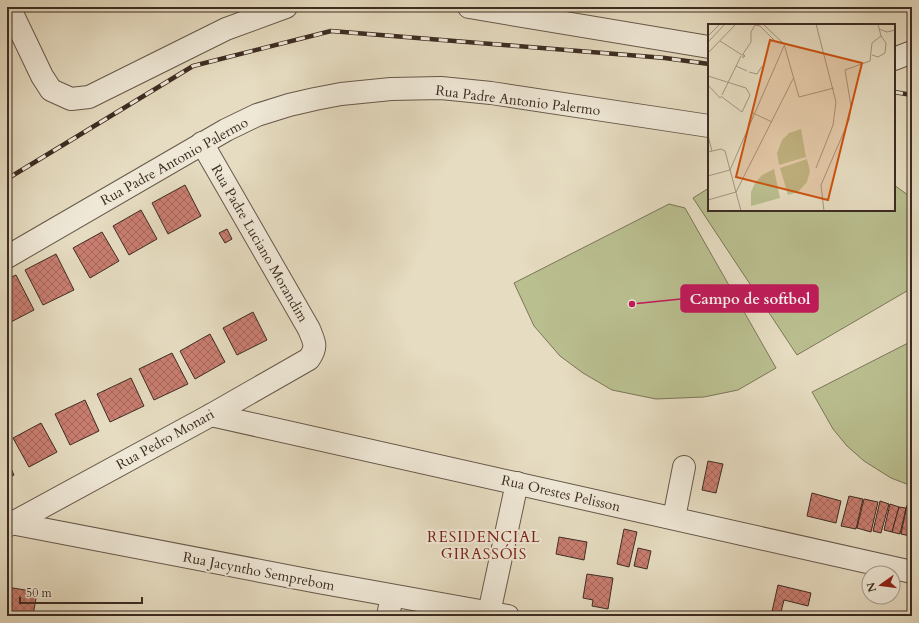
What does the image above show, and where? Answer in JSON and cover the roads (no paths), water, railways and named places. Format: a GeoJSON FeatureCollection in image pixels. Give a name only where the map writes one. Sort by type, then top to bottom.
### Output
{"type":"FeatureCollection","features":[{"type":"Feature","properties":{"kind":"street"},"geometry":{"type":"LineString","coordinates":[[9,7],[42,76],[51,90],[71,99],[89,97],[226,28],[286,7]]}},
{"type":"Feature","properties":{"kind":"street"},"geometry":{"type":"LineString","coordinates":[[469,7],[708,47]]}},
{"type":"Feature","properties":{"kind":"street"},"geometry":{"type":"LineString","coordinates":[[895,59],[912,52]]}},
{"type":"Feature","properties":{"kind":"street","name":"Rua Padre Antonio Palermo"},"geometry":{"type":"LineString","coordinates":[[7,257],[226,130],[257,115],[290,105],[341,94],[391,89],[441,88],[491,93],[708,126]]}},
{"type":"Feature","properties":{"kind":"street","name":"Rua Padre Luciano Morandim"},"geometry":{"type":"LineString","coordinates":[[202,143],[305,322],[315,345]]}},
{"type":"Feature","properties":{"kind":"street","name":"Rua Pedro Monari"},"geometry":{"type":"LineString","coordinates":[[9,525],[211,415],[310,359],[314,352],[315,345]]}},
{"type":"Feature","properties":{"kind":"street","name":"Rua Orestes Pelisson"},"geometry":{"type":"LineString","coordinates":[[211,415],[912,572]]}},
{"type":"Feature","properties":{"kind":"street"},"geometry":{"type":"LineString","coordinates":[[674,518],[684,467]]}},
{"type":"Feature","properties":{"kind":"street"},"geometry":{"type":"LineString","coordinates":[[498,615],[517,483]]}},
{"type":"Feature","properties":{"kind":"street","name":"Rua Jacyntho Semprebom"},"geometry":{"type":"LineString","coordinates":[[9,525],[318,582],[390,606],[498,615]]}},
{"type":"Feature","properties":{"kind":"railway"},"geometry":{"type":"LineString","coordinates":[[7,179],[193,66],[331,31],[665,58],[708,64]]}},
{"type":"Feature","properties":{"kind":"railway"},"geometry":{"type":"LineString","coordinates":[[895,92],[912,95]]}},
{"type":"Feature","properties":{"kind":"place","name":"Campo de softbol"},"geometry":{"type":"Point","coordinates":[632,304]}},
{"type":"Feature","properties":{"kind":"district","name":"RESIDENCIAL GIRASSÓIS"},"geometry":{"type":"Point","coordinates":[484,546]}}]}
